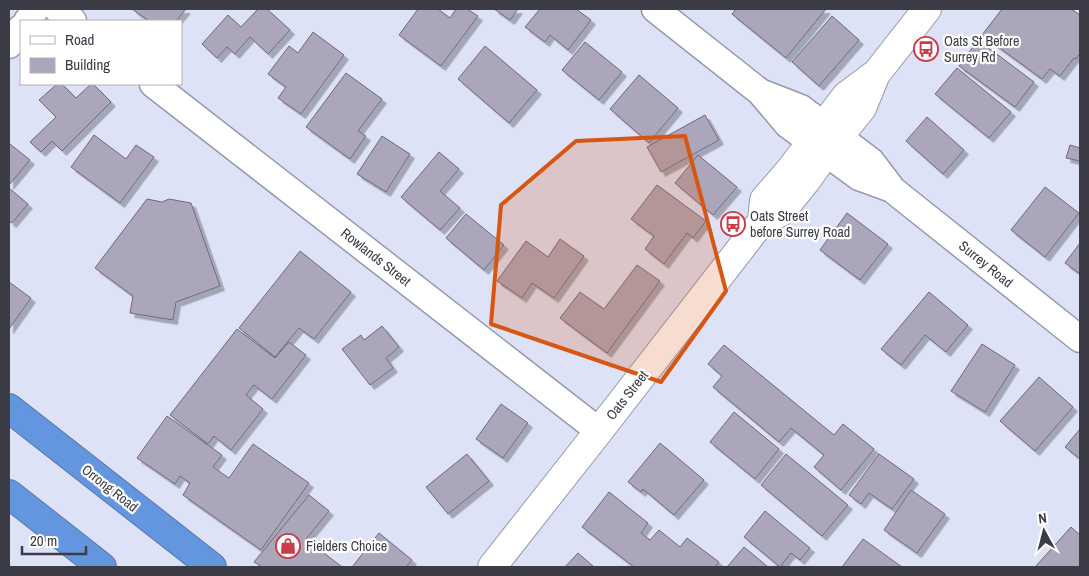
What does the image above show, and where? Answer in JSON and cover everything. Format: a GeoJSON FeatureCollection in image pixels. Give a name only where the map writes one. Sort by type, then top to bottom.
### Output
{"type":"FeatureCollection","features":[{"type":"Feature","properties":{"kind":"highway","name":"Orrong Road"},"geometry":{"type":"LineString","coordinates":[[9,408],[212,567]]}},
{"type":"Feature","properties":{"kind":"highway"},"geometry":{"type":"LineString","coordinates":[[9,494],[102,567]]}},
{"type":"Feature","properties":{"kind":"street"},"geometry":{"type":"LineString","coordinates":[[27,20],[36,9]]}},
{"type":"Feature","properties":{"kind":"street"},"geometry":{"type":"LineString","coordinates":[[57,9],[72,20]]}},
{"type":"Feature","properties":{"kind":"street","name":"Surrey Road"},"geometry":{"type":"LineString","coordinates":[[654,9],[760,92],[788,124],[825,139],[871,162],[893,190],[1080,339]]}},
{"type":"Feature","properties":{"kind":"street","name":"Oats Street"},"geometry":{"type":"LineString","coordinates":[[492,567],[762,221],[764,200],[825,139],[846,96],[876,74],[927,9]]}},
{"type":"Feature","properties":{"kind":"street"},"geometry":{"type":"LineString","coordinates":[[9,45],[20,29]]}},
{"type":"Feature","properties":{"kind":"street","name":"Rowlands Street"},"geometry":{"type":"LineString","coordinates":[[154,85],[599,431]]}},
{"type":"Feature","properties":{"kind":"highlighted area"},"geometry":{"type":"Polygon","coordinates":[[[685,136],[726,291],[661,382],[491,324],[501,205],[576,141],[685,136]]]}},
{"type":"Feature","properties":{"kind":"building"},"geometry":{"type":"Polygon","coordinates":[[[132,9],[186,9],[177,20],[148,20],[132,9]]]}},
{"type":"Feature","properties":{"kind":"building"},"geometry":{"type":"Polygon","coordinates":[[[258,9],[267,9],[290,30],[268,54],[250,37],[235,54],[227,47],[217,58],[202,44],[228,15],[241,27],[258,9]]]}},
{"type":"Feature","properties":{"kind":"building"},"geometry":{"type":"Polygon","coordinates":[[[418,9],[438,9],[450,18],[456,9],[467,9],[478,16],[441,66],[399,35],[418,9]]]}},
{"type":"Feature","properties":{"kind":"building"},"geometry":{"type":"Polygon","coordinates":[[[494,9],[518,9],[510,20],[494,9]]]}},
{"type":"Feature","properties":{"kind":"building"},"geometry":{"type":"Polygon","coordinates":[[[540,9],[576,9],[591,20],[568,50],[550,35],[545,42],[525,27],[540,9]]]}},
{"type":"Feature","properties":{"kind":"building"},"geometry":{"type":"Polygon","coordinates":[[[736,9],[826,9],[786,58],[732,14],[736,9]]]}},
{"type":"Feature","properties":{"kind":"building"},"geometry":{"type":"Polygon","coordinates":[[[1002,9],[1071,9],[1080,15],[1080,53],[1060,76],[1050,69],[1042,79],[982,35],[1002,9]]]}},
{"type":"Feature","properties":{"kind":"building"},"geometry":{"type":"Polygon","coordinates":[[[832,16],[859,40],[819,86],[792,62],[832,16]]]}},
{"type":"Feature","properties":{"kind":"building"},"geometry":{"type":"Polygon","coordinates":[[[313,32],[344,55],[301,114],[278,98],[286,87],[268,74],[289,46],[298,53],[313,32]]]}},
{"type":"Feature","properties":{"kind":"building"},"geometry":{"type":"Polygon","coordinates":[[[978,40],[1034,82],[1015,107],[959,66],[978,40]]]}},
{"type":"Feature","properties":{"kind":"building"},"geometry":{"type":"Polygon","coordinates":[[[585,42],[622,72],[599,100],[562,70],[585,42]]]}},
{"type":"Feature","properties":{"kind":"building"},"geometry":{"type":"Polygon","coordinates":[[[485,46],[537,90],[509,123],[458,79],[485,46]]]}},
{"type":"Feature","properties":{"kind":"building"},"geometry":{"type":"Polygon","coordinates":[[[957,68],[1011,112],[989,138],[935,94],[957,68]]]}},
{"type":"Feature","properties":{"kind":"building"},"geometry":{"type":"Polygon","coordinates":[[[346,73],[382,99],[358,131],[366,136],[350,159],[306,127],[346,73]]]}},
{"type":"Feature","properties":{"kind":"building"},"geometry":{"type":"Polygon","coordinates":[[[639,75],[678,108],[649,143],[610,109],[639,75]]]}},
{"type":"Feature","properties":{"kind":"building"},"geometry":{"type":"Polygon","coordinates":[[[56,85],[63,85],[76,98],[90,85],[94,85],[111,102],[62,151],[52,141],[41,152],[30,142],[56,117],[39,100],[56,85]]]}},
{"type":"Feature","properties":{"kind":"building"},"geometry":{"type":"Polygon","coordinates":[[[705,115],[719,140],[661,172],[647,147],[705,115]]]}},
{"type":"Feature","properties":{"kind":"building"},"geometry":{"type":"Polygon","coordinates":[[[927,117],[964,150],[943,174],[906,141],[927,117]]]}},
{"type":"Feature","properties":{"kind":"building"},"geometry":{"type":"Polygon","coordinates":[[[94,135],[126,159],[136,145],[154,157],[120,203],[71,167],[94,135]]]}},
{"type":"Feature","properties":{"kind":"building"},"geometry":{"type":"Polygon","coordinates":[[[382,136],[410,154],[386,192],[357,174],[382,136]]]}},
{"type":"Feature","properties":{"kind":"building"},"geometry":{"type":"Polygon","coordinates":[[[9,145],[30,160],[9,185],[9,145]]]}},
{"type":"Feature","properties":{"kind":"building"},"geometry":{"type":"Polygon","coordinates":[[[1070,145],[1080,148],[1080,161],[1066,158],[1070,145]]]}},
{"type":"Feature","properties":{"kind":"building"},"geometry":{"type":"Polygon","coordinates":[[[439,152],[459,169],[440,191],[460,208],[440,230],[401,197],[439,152]]]}},
{"type":"Feature","properties":{"kind":"building"},"geometry":{"type":"Polygon","coordinates":[[[698,155],[737,187],[713,215],[675,183],[698,155]]]}},
{"type":"Feature","properties":{"kind":"building"},"geometry":{"type":"Polygon","coordinates":[[[657,185],[706,221],[693,238],[687,233],[664,264],[645,249],[654,236],[631,219],[657,185]]]}},
{"type":"Feature","properties":{"kind":"building"},"geometry":{"type":"Polygon","coordinates":[[[1045,187],[1079,213],[1045,257],[1011,230],[1045,187]]]}},
{"type":"Feature","properties":{"kind":"building"},"geometry":{"type":"Polygon","coordinates":[[[9,188],[28,204],[12,223],[9,221],[9,188]]]}},
{"type":"Feature","properties":{"kind":"building"},"geometry":{"type":"Polygon","coordinates":[[[147,199],[162,202],[169,199],[191,203],[220,286],[176,302],[173,320],[130,313],[133,296],[95,268],[147,199]]]}},
{"type":"Feature","properties":{"kind":"building"},"geometry":{"type":"Polygon","coordinates":[[[847,213],[888,244],[860,280],[820,250],[847,213]]]}},
{"type":"Feature","properties":{"kind":"building"},"geometry":{"type":"Polygon","coordinates":[[[466,214],[504,245],[484,270],[446,238],[466,214]]]}},
{"type":"Feature","properties":{"kind":"building"},"geometry":{"type":"Polygon","coordinates":[[[560,239],[584,256],[554,298],[532,283],[522,298],[497,281],[526,241],[548,257],[560,239]]]}},
{"type":"Feature","properties":{"kind":"building"},"geometry":{"type":"Polygon","coordinates":[[[1080,243],[1080,274],[1065,263],[1080,243]]]}},
{"type":"Feature","properties":{"kind":"building"},"geometry":{"type":"Polygon","coordinates":[[[300,251],[351,292],[314,339],[299,328],[275,357],[239,328],[300,251]]]}},
{"type":"Feature","properties":{"kind":"building"},"geometry":{"type":"Polygon","coordinates":[[[637,265],[660,281],[607,353],[560,318],[580,292],[604,309],[637,265]]]}},
{"type":"Feature","properties":{"kind":"building"},"geometry":{"type":"Polygon","coordinates":[[[9,282],[31,298],[9,329],[9,282]]]}},
{"type":"Feature","properties":{"kind":"building"},"geometry":{"type":"Polygon","coordinates":[[[929,292],[968,325],[946,352],[925,335],[901,365],[881,349],[929,292]]]}},
{"type":"Feature","properties":{"kind":"building"},"geometry":{"type":"Polygon","coordinates":[[[382,326],[399,347],[386,358],[393,368],[370,385],[342,349],[361,335],[364,340],[382,326]]]}},
{"type":"Feature","properties":{"kind":"building"},"geometry":{"type":"Polygon","coordinates":[[[237,329],[275,358],[289,342],[306,355],[272,399],[254,385],[246,395],[263,409],[231,450],[214,436],[208,444],[170,415],[237,329]]]}},
{"type":"Feature","properties":{"kind":"building"},"geometry":{"type":"Polygon","coordinates":[[[982,344],[1015,365],[985,412],[951,391],[982,344]]]}},
{"type":"Feature","properties":{"kind":"building"},"geometry":{"type":"Polygon","coordinates":[[[724,345],[834,435],[843,424],[874,449],[841,490],[814,467],[824,455],[791,428],[779,442],[713,387],[722,376],[708,364],[724,345]]]}},
{"type":"Feature","properties":{"kind":"building"},"geometry":{"type":"Polygon","coordinates":[[[1039,377],[1073,407],[1035,451],[1000,421],[1039,377]]]}},
{"type":"Feature","properties":{"kind":"building"},"geometry":{"type":"Polygon","coordinates":[[[501,404],[528,423],[503,458],[476,439],[501,404]]]}},
{"type":"Feature","properties":{"kind":"building"},"geometry":{"type":"Polygon","coordinates":[[[734,412],[779,449],[755,479],[710,442],[734,412]]]}},
{"type":"Feature","properties":{"kind":"building"},"geometry":{"type":"Polygon","coordinates":[[[167,416],[222,455],[213,467],[229,478],[253,444],[309,483],[261,550],[183,495],[190,483],[180,476],[175,484],[137,458],[167,416]]]}},
{"type":"Feature","properties":{"kind":"building"},"geometry":{"type":"Polygon","coordinates":[[[1080,429],[1080,459],[1065,447],[1080,429]]]}},
{"type":"Feature","properties":{"kind":"building"},"geometry":{"type":"Polygon","coordinates":[[[660,443],[704,480],[674,515],[643,489],[641,492],[628,482],[660,443]]]}},
{"type":"Feature","properties":{"kind":"building"},"geometry":{"type":"Polygon","coordinates":[[[467,454],[489,481],[448,514],[426,487],[467,454]]]}},
{"type":"Feature","properties":{"kind":"building"},"geometry":{"type":"Polygon","coordinates":[[[786,454],[848,505],[822,536],[761,485],[786,454]]]}},
{"type":"Feature","properties":{"kind":"building"},"geometry":{"type":"Polygon","coordinates":[[[879,454],[914,479],[892,509],[869,493],[861,504],[849,495],[879,454]]]}},
{"type":"Feature","properties":{"kind":"building"},"geometry":{"type":"Polygon","coordinates":[[[911,490],[945,514],[917,553],[884,530],[911,490]]]}},
{"type":"Feature","properties":{"kind":"building"},"geometry":{"type":"Polygon","coordinates":[[[609,492],[648,523],[641,533],[650,540],[659,530],[680,547],[687,538],[719,562],[715,567],[634,567],[582,527],[609,492]]]}},
{"type":"Feature","properties":{"kind":"building"},"geometry":{"type":"Polygon","coordinates":[[[309,495],[329,511],[306,539],[342,567],[262,567],[254,562],[309,495]]]}},
{"type":"Feature","properties":{"kind":"building"},"geometry":{"type":"Polygon","coordinates":[[[765,511],[810,548],[800,560],[791,553],[780,567],[744,537],[765,511]]]}},
{"type":"Feature","properties":{"kind":"building"},"geometry":{"type":"Polygon","coordinates":[[[1071,527],[1080,535],[1080,567],[1036,566],[1071,527]]]}},
{"type":"Feature","properties":{"kind":"building"},"geometry":{"type":"Polygon","coordinates":[[[379,533],[412,560],[406,567],[352,567],[379,533]]]}},
{"type":"Feature","properties":{"kind":"building"},"geometry":{"type":"Polygon","coordinates":[[[863,539],[902,567],[842,567],[863,539]]]}},
{"type":"Feature","properties":{"kind":"building"},"geometry":{"type":"Polygon","coordinates":[[[744,547],[768,567],[727,567],[744,547]]]}},
{"type":"Feature","properties":{"kind":"building"},"geometry":{"type":"Polygon","coordinates":[[[578,553],[594,567],[565,567],[578,553]]]}},
{"type":"Feature","properties":{"kind":"place","name":"Oats St Before Surrey Rd"},"geometry":{"type":"Point","coordinates":[926,49]}},
{"type":"Feature","properties":{"kind":"place","name":"Oats Street before Surrey Road"},"geometry":{"type":"Point","coordinates":[733,224]}},
{"type":"Feature","properties":{"kind":"place","name":"Fielders Choice"},"geometry":{"type":"Point","coordinates":[288,546]}}]}
